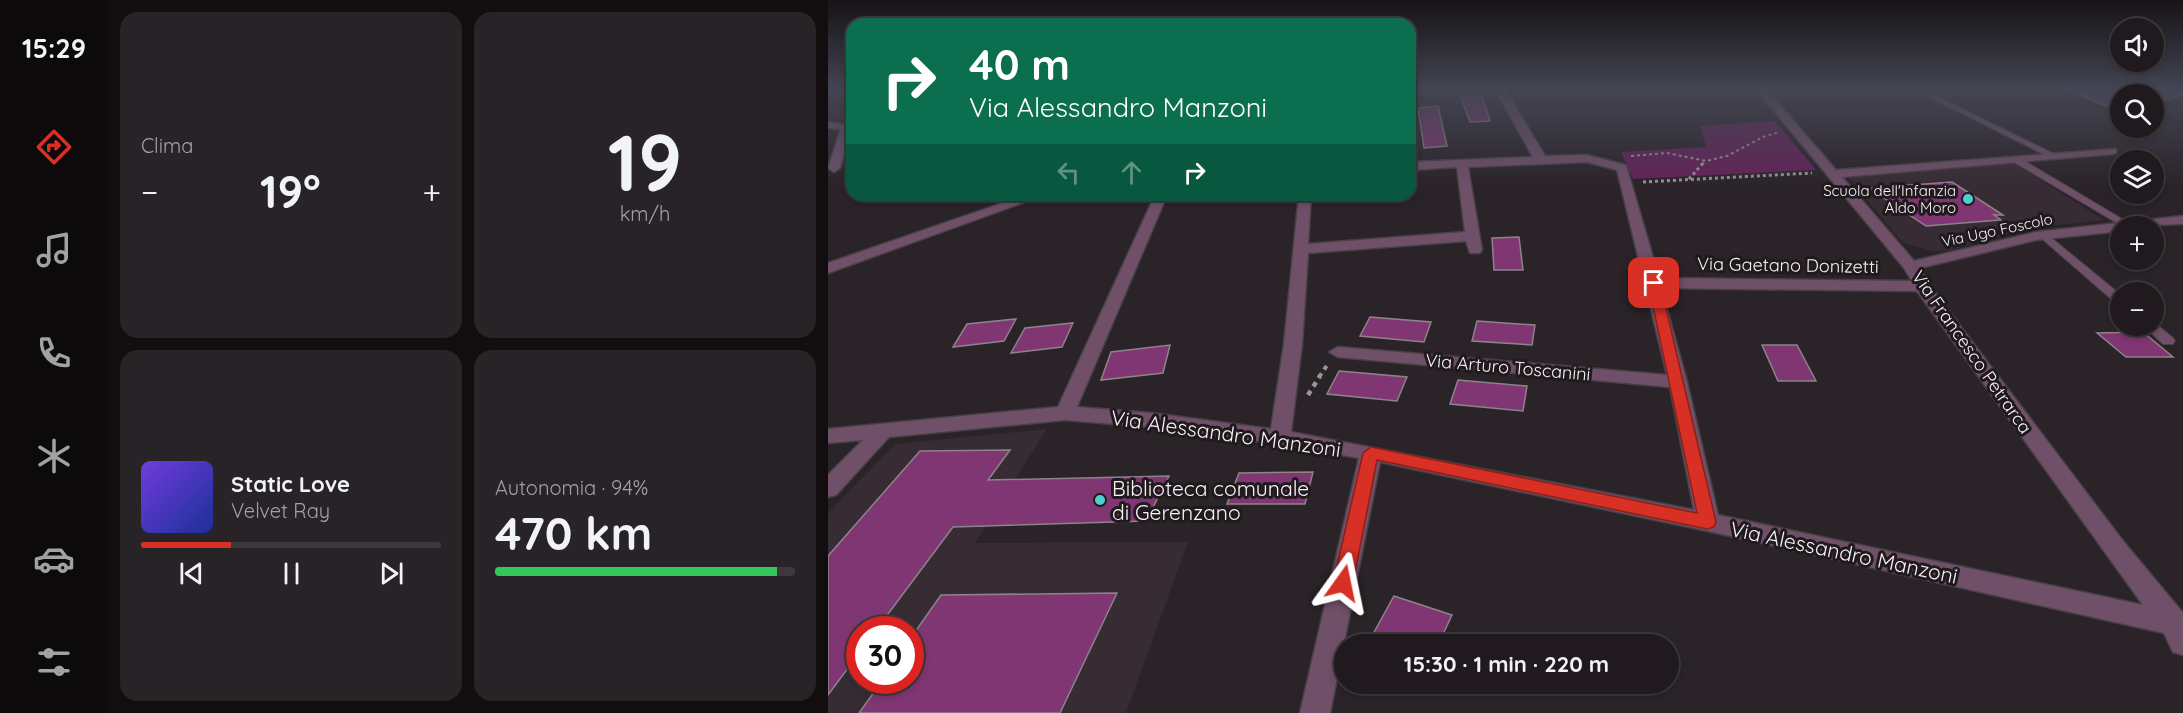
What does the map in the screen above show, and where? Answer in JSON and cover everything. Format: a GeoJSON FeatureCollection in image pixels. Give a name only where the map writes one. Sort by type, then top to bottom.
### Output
{"type":"FeatureCollection","features":[{"type":"Feature","properties":{"kind":"street"},"geometry":{"type":"LineString","coordinates":[[1519,122],[1541,160]]}},
{"type":"Feature","properties":{"kind":"street","name":"Via Francesco Petrarca"},"geometry":{"type":"LineString","coordinates":[[1790,122],[1911,266],[1922,286],[2114,548],[2179,630]]}},
{"type":"Feature","properties":{"kind":"street"},"geometry":{"type":"LineString","coordinates":[[831,169],[846,129]]}},
{"type":"Feature","properties":{"kind":"street"},"geometry":{"type":"LineString","coordinates":[[1834,174],[2110,151]]}},
{"type":"Feature","properties":{"kind":"street"},"geometry":{"type":"LineString","coordinates":[[1416,166],[1587,158],[1622,168],[1654,283],[1678,382],[1707,522]]}},
{"type":"Feature","properties":{"kind":"street"},"geometry":{"type":"LineString","coordinates":[[1301,249],[1474,243],[1462,164]]}},
{"type":"Feature","properties":{"kind":"street"},"geometry":{"type":"LineString","coordinates":[[831,169],[846,165]]}},
{"type":"Feature","properties":{"kind":"street"},"geometry":{"type":"LineString","coordinates":[[828,268],[1021,201]]}},
{"type":"Feature","properties":{"kind":"street"},"geometry":{"type":"LineString","coordinates":[[1065,413],[1158,201]]}},
{"type":"Feature","properties":{"kind":"street"},"geometry":{"type":"LineString","coordinates":[[1282,432],[1305,201]]}},
{"type":"Feature","properties":{"kind":"street","name":"Via Ugo Foscolo"},"geometry":{"type":"LineString","coordinates":[[2164,222],[2183,220]]}},
{"type":"Feature","properties":{"kind":"street","name":"Via Ugo Foscolo"},"geometry":{"type":"LineString","coordinates":[[1911,266],[2044,235],[2110,227]]}},
{"type":"Feature","properties":{"kind":"street","name":"Via Gaetano Donizetti"},"geometry":{"type":"LineString","coordinates":[[1654,283],[1922,286]]}},
{"type":"Feature","properties":{"kind":"street","name":"Via Arturo Toscanini"},"geometry":{"type":"LineString","coordinates":[[1338,352],[1678,382]]}},
{"type":"Feature","properties":{"kind":"street","name":"Via Alessandro Manzoni"},"geometry":{"type":"LineString","coordinates":[[828,436],[1065,413],[1282,432],[1371,453],[1707,522],[2179,630]]}},
{"type":"Feature","properties":{"kind":"street"},"geometry":{"type":"LineString","coordinates":[[828,489],[885,429]]}},
{"type":"Feature","properties":{"kind":"street"},"geometry":{"type":"LineString","coordinates":[[1315,713],[1371,453]]}},
{"type":"Feature","properties":{"kind":"lane"},"geometry":{"type":"LineString","coordinates":[[1985,122],[2054,156]]}},
{"type":"Feature","properties":{"kind":"lane","name":"Via Ugo Foscolo"},"geometry":{"type":"LineString","coordinates":[[2015,159],[2112,216]]}},
{"type":"Feature","properties":{"kind":"lane"},"geometry":{"type":"LineString","coordinates":[[2044,235],[2110,292]]}},
{"type":"Feature","properties":{"kind":"lane"},"geometry":{"type":"LineString","coordinates":[[2162,336],[2168,341]]}},
{"type":"Feature","properties":{"kind":"path"},"geometry":{"type":"LineString","coordinates":[[1630,156],[1667,153],[1706,160],[1727,156],[1762,137],[1785,130]]}},
{"type":"Feature","properties":{"kind":"path"},"geometry":{"type":"LineString","coordinates":[[1689,179],[1706,160]]}},
{"type":"Feature","properties":{"kind":"path"},"geometry":{"type":"LineString","coordinates":[[1626,183],[1806,172],[1834,174]]}},
{"type":"Feature","properties":{"kind":"path"},"geometry":{"type":"LineString","coordinates":[[1282,432],[1338,352]]}},
{"type":"Feature","properties":{"kind":"shaded area"},"geometry":{"type":"Polygon","coordinates":[[[1776,122],[1816,170],[1633,179],[1621,152],[1706,147],[1700,126],[1776,122]]]}},
{"type":"Feature","properties":{"kind":"shaded area","name":"Scuola dell'Infanzia Aldo Moro"},"geometry":{"type":"Polygon","coordinates":[[[2014,163],[2104,220],[2028,228],[1952,250],[1931,251],[1902,242],[1848,177],[2014,163]]]}},
{"type":"Feature","properties":{"kind":"shaded area"},"geometry":{"type":"Polygon","coordinates":[[[1047,429],[975,543],[1188,542],[1126,713],[828,713],[828,513],[895,444],[1047,429]]]}},
{"type":"Feature","properties":{"kind":"building"},"geometry":{"type":"Polygon","coordinates":[[[1420,122],[1442,122],[1447,146],[1424,148],[1420,122]]]}},
{"type":"Feature","properties":{"kind":"building"},"geometry":{"type":"Polygon","coordinates":[[[1952,182],[2003,215],[1994,215],[2001,220],[1926,226],[1869,188],[1952,182]]]}},
{"type":"Feature","properties":{"kind":"building"},"geometry":{"type":"Polygon","coordinates":[[[1519,237],[1523,270],[1494,270],[1492,238],[1519,237]]]}},
{"type":"Feature","properties":{"kind":"building"},"geometry":{"type":"Polygon","coordinates":[[[1370,317],[1431,322],[1424,342],[1360,336],[1370,317]]]}},
{"type":"Feature","properties":{"kind":"building"},"geometry":{"type":"Polygon","coordinates":[[[1016,319],[1004,341],[953,347],[967,324],[1016,319]]]}},
{"type":"Feature","properties":{"kind":"building"},"geometry":{"type":"Polygon","coordinates":[[[1477,321],[1535,325],[1532,345],[1472,341],[1477,321]]]}},
{"type":"Feature","properties":{"kind":"building"},"geometry":{"type":"Polygon","coordinates":[[[1073,323],[1062,347],[1011,353],[1025,328],[1073,323]]]}},
{"type":"Feature","properties":{"kind":"building"},"geometry":{"type":"Polygon","coordinates":[[[2097,333],[2110,333],[2110,336],[2148,336],[2173,357],[2126,357],[2097,333]]]}},
{"type":"Feature","properties":{"kind":"building"},"geometry":{"type":"Polygon","coordinates":[[[1170,345],[1163,373],[1101,380],[1111,352],[1170,345]]]}},
{"type":"Feature","properties":{"kind":"building"},"geometry":{"type":"Polygon","coordinates":[[[1762,345],[1797,345],[1816,381],[1778,381],[1762,345]]]}},
{"type":"Feature","properties":{"kind":"building"},"geometry":{"type":"Polygon","coordinates":[[[1339,371],[1407,377],[1397,401],[1327,394],[1339,371]]]}},
{"type":"Feature","properties":{"kind":"building"},"geometry":{"type":"Polygon","coordinates":[[[1458,380],[1527,386],[1523,411],[1450,404],[1458,380]]]}},
{"type":"Feature","properties":{"kind":"building"},"geometry":{"type":"Polygon","coordinates":[[[1010,450],[988,480],[1169,476],[1146,521],[953,527],[886,616],[846,616],[846,671],[828,695],[828,556],[920,451],[1010,450]]]}},
{"type":"Feature","properties":{"kind":"building"},"geometry":{"type":"Polygon","coordinates":[[[1313,472],[1305,504],[1227,504],[1239,473],[1313,472]]]}},
{"type":"Feature","properties":{"kind":"building"},"geometry":{"type":"Polygon","coordinates":[[[1117,593],[1060,713],[859,713],[873,694],[924,694],[924,619],[941,595],[1117,593]]]}},
{"type":"Feature","properties":{"kind":"building"},"geometry":{"type":"Polygon","coordinates":[[[1394,596],[1452,615],[1443,634],[1373,634],[1394,596]]]}},
{"type":"Feature","properties":{"kind":"place","name":"Scuola dell'Infanzia Aldo Moro"},"geometry":{"type":"Point","coordinates":[1968,199]}},
{"type":"Feature","properties":{"kind":"place","name":"Biblioteca comunale di Gerenzano"},"geometry":{"type":"Point","coordinates":[1100,500]}},
{"type":"Feature","properties":{"kind":"route"},"geometry":{"type":"LineString","coordinates":[[1343,583],[1371,453],[1707,522],[1678,382],[1654,283]]}}]}
